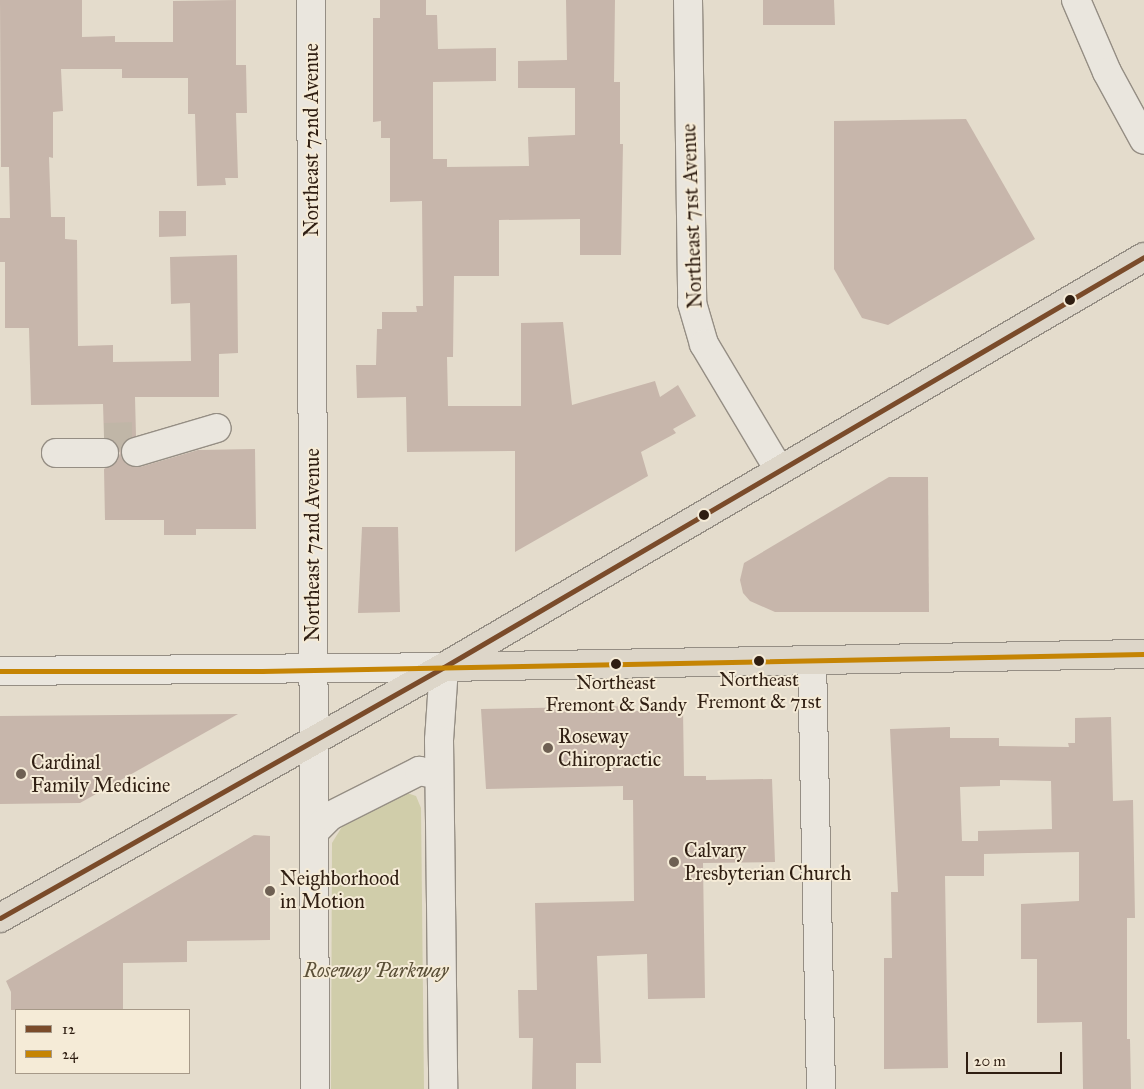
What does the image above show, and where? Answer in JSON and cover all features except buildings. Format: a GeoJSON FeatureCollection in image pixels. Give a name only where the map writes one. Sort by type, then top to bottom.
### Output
{"type":"FeatureCollection","features":[{"type":"Feature","properties":{"kind":"main road"},"geometry":{"type":"LineString","coordinates":[[0,918],[444,667],[1144,257]]}},
{"type":"Feature","properties":{"kind":"main road"},"geometry":{"type":"LineString","coordinates":[[444,667],[1144,654]]}},
{"type":"Feature","properties":{"kind":"street","name":"Northeast 72nd Avenue"},"geometry":{"type":"LineString","coordinates":[[311,0],[313,669],[316,738],[314,832],[315,1089]]}},
{"type":"Feature","properties":{"kind":"street","name":"Northeast 71st Avenue"},"geometry":{"type":"LineString","coordinates":[[688,0],[692,303],[704,344],[779,470]]}},
{"type":"Feature","properties":{"kind":"street"},"geometry":{"type":"LineString","coordinates":[[1076,0],[1107,72],[1144,140]]}},
{"type":"Feature","properties":{"kind":"street"},"geometry":{"type":"LineString","coordinates":[[179,422],[149,435],[136,444],[217,428]]}},
{"type":"Feature","properties":{"kind":"street"},"geometry":{"type":"LineString","coordinates":[[62,446],[104,445]]}},
{"type":"Feature","properties":{"kind":"street"},"geometry":{"type":"LineString","coordinates":[[812,660],[821,1089]]}},
{"type":"Feature","properties":{"kind":"street"},"geometry":{"type":"LineString","coordinates":[[0,671],[444,667],[439,775],[443,1089]]}},
{"type":"Feature","properties":{"kind":"street"},"geometry":{"type":"LineString","coordinates":[[314,832],[330,816],[419,771],[439,775]]}},
{"type":"Feature","properties":{"kind":"green space","name":"Roseway Parkway"},"geometry":{"type":"Polygon","coordinates":[[[404,792],[416,796],[421,808],[424,1089],[331,1089],[332,843],[343,825],[404,792]]]}},
{"type":"Feature","properties":{"kind":"tunnel"},"geometry":{"type":"LineString","coordinates":[[104,437],[136,436]]}},
{"type":"Feature","properties":{"kind":"transit line","name":"12"},"geometry":{"type":"LineString","coordinates":[[0,918],[444,667],[1144,257]]}},
{"type":"Feature","properties":{"kind":"transit line","name":"24"},"geometry":{"type":"LineString","coordinates":[[0,671],[262,671],[1144,654]]}},
{"type":"Feature","properties":{"kind":"place","name":"Northeast Fremont & 71st"},"geometry":{"type":"Point","coordinates":[759,661]}},
{"type":"Feature","properties":{"kind":"place","name":"Northeast Fremont & Sandy"},"geometry":{"type":"Point","coordinates":[616,664]}},
{"type":"Feature","properties":{"kind":"place","name":"Roseway Chiropractic"},"geometry":{"type":"Point","coordinates":[548,748]}},
{"type":"Feature","properties":{"kind":"place","name":"Cardinal Family Medicine"},"geometry":{"type":"Point","coordinates":[21,774]}},
{"type":"Feature","properties":{"kind":"place","name":"Calvary Presbyterian Church"},"geometry":{"type":"Point","coordinates":[674,862]}},
{"type":"Feature","properties":{"kind":"place","name":"Neighborhood in Motion"},"geometry":{"type":"Point","coordinates":[270,891]}}]}
